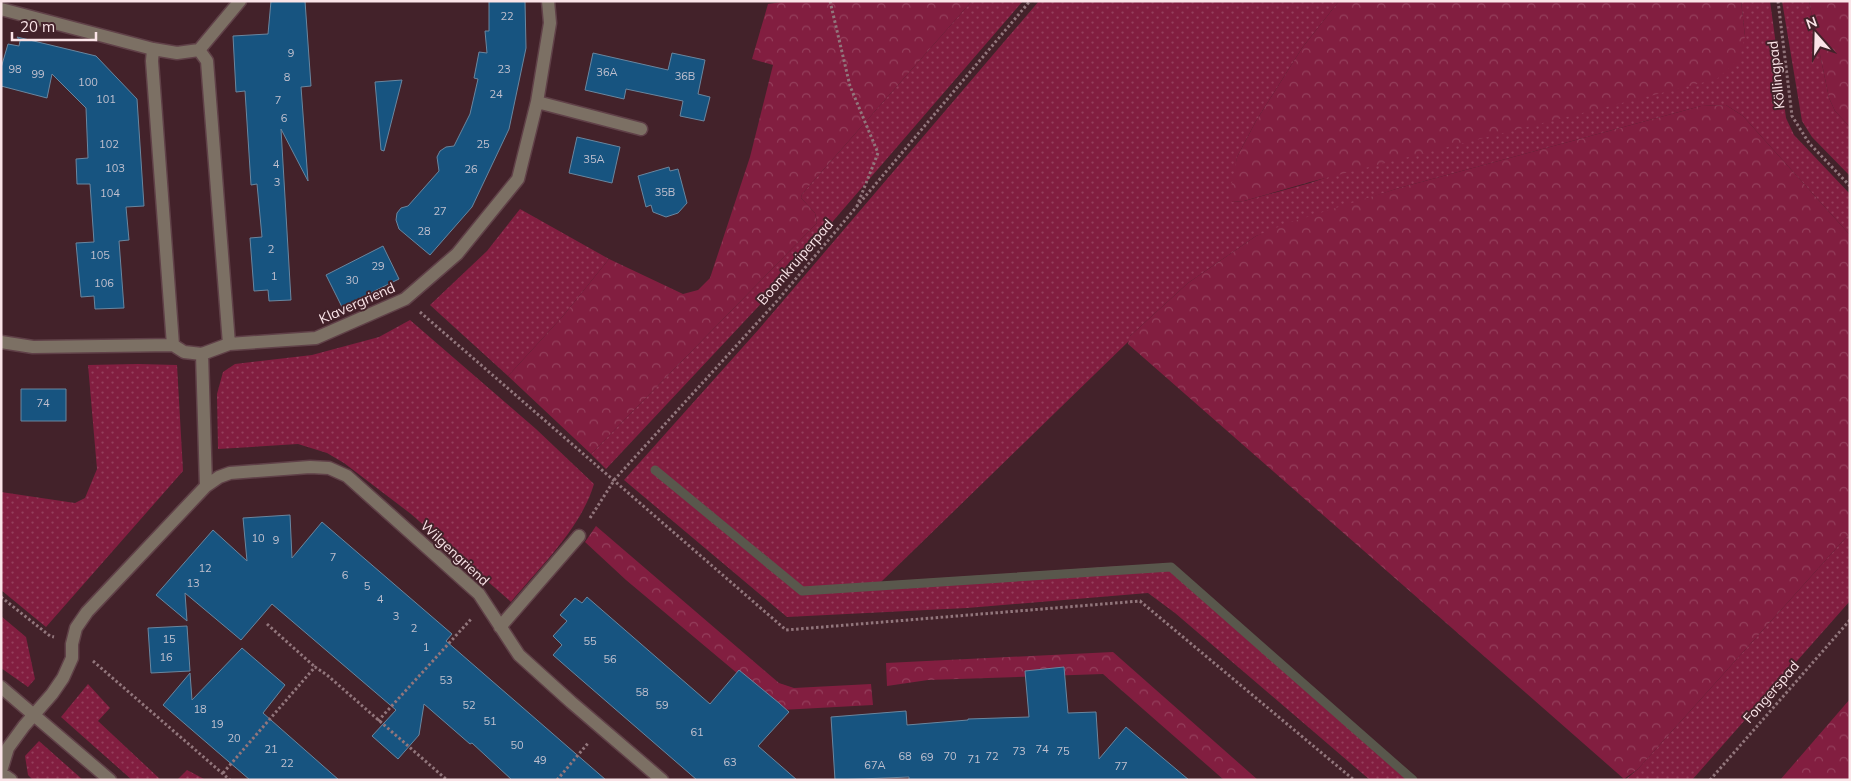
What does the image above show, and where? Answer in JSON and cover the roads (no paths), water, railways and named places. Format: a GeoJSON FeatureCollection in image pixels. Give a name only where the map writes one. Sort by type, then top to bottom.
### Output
{"type":"FeatureCollection","features":[{"type":"Feature","properties":{"kind":"street"},"geometry":{"type":"LineString","coordinates":[[1,9],[153,49],[177,53],[199,50],[240,1]]}},
{"type":"Feature","properties":{"kind":"street","name":"Klavergriend"},"geometry":{"type":"LineString","coordinates":[[202,354],[229,344],[316,338],[405,299],[457,254],[518,179],[537,102],[550,23],[548,1]]}},
{"type":"Feature","properties":{"kind":"street"},"geometry":{"type":"LineString","coordinates":[[153,49],[152,61],[173,345]]}},
{"type":"Feature","properties":{"kind":"street"},"geometry":{"type":"LineString","coordinates":[[199,50],[206,61],[229,344]]}},
{"type":"Feature","properties":{"kind":"street"},"geometry":{"type":"LineString","coordinates":[[537,102],[641,129]]}},
{"type":"Feature","properties":{"kind":"street"},"geometry":{"type":"LineString","coordinates":[[1,342],[33,347],[173,345],[184,352],[202,354],[206,486]]}},
{"type":"Feature","properties":{"kind":"street","name":"Wilgengriend"},"geometry":{"type":"LineString","coordinates":[[1,772],[8,748],[63,678],[72,658],[72,644],[76,628],[87,612],[206,486],[230,473],[310,467],[329,468],[347,476],[479,594],[519,655],[662,780]]}},
{"type":"Feature","properties":{"kind":"street"},"geometry":{"type":"LineString","coordinates":[[500,627],[579,536]]}},
{"type":"Feature","properties":{"kind":"street"},"geometry":{"type":"LineString","coordinates":[[1,687],[110,780]]}},
{"type":"Feature","properties":{"kind":"street"},"geometry":{"type":"LineString","coordinates":[[1,772],[11,780]]}},
{"type":"Feature","properties":{"kind":"waterway"},"geometry":{"type":"LineString","coordinates":[[655,470],[802,591],[1171,567],[1413,780]]}}]}
